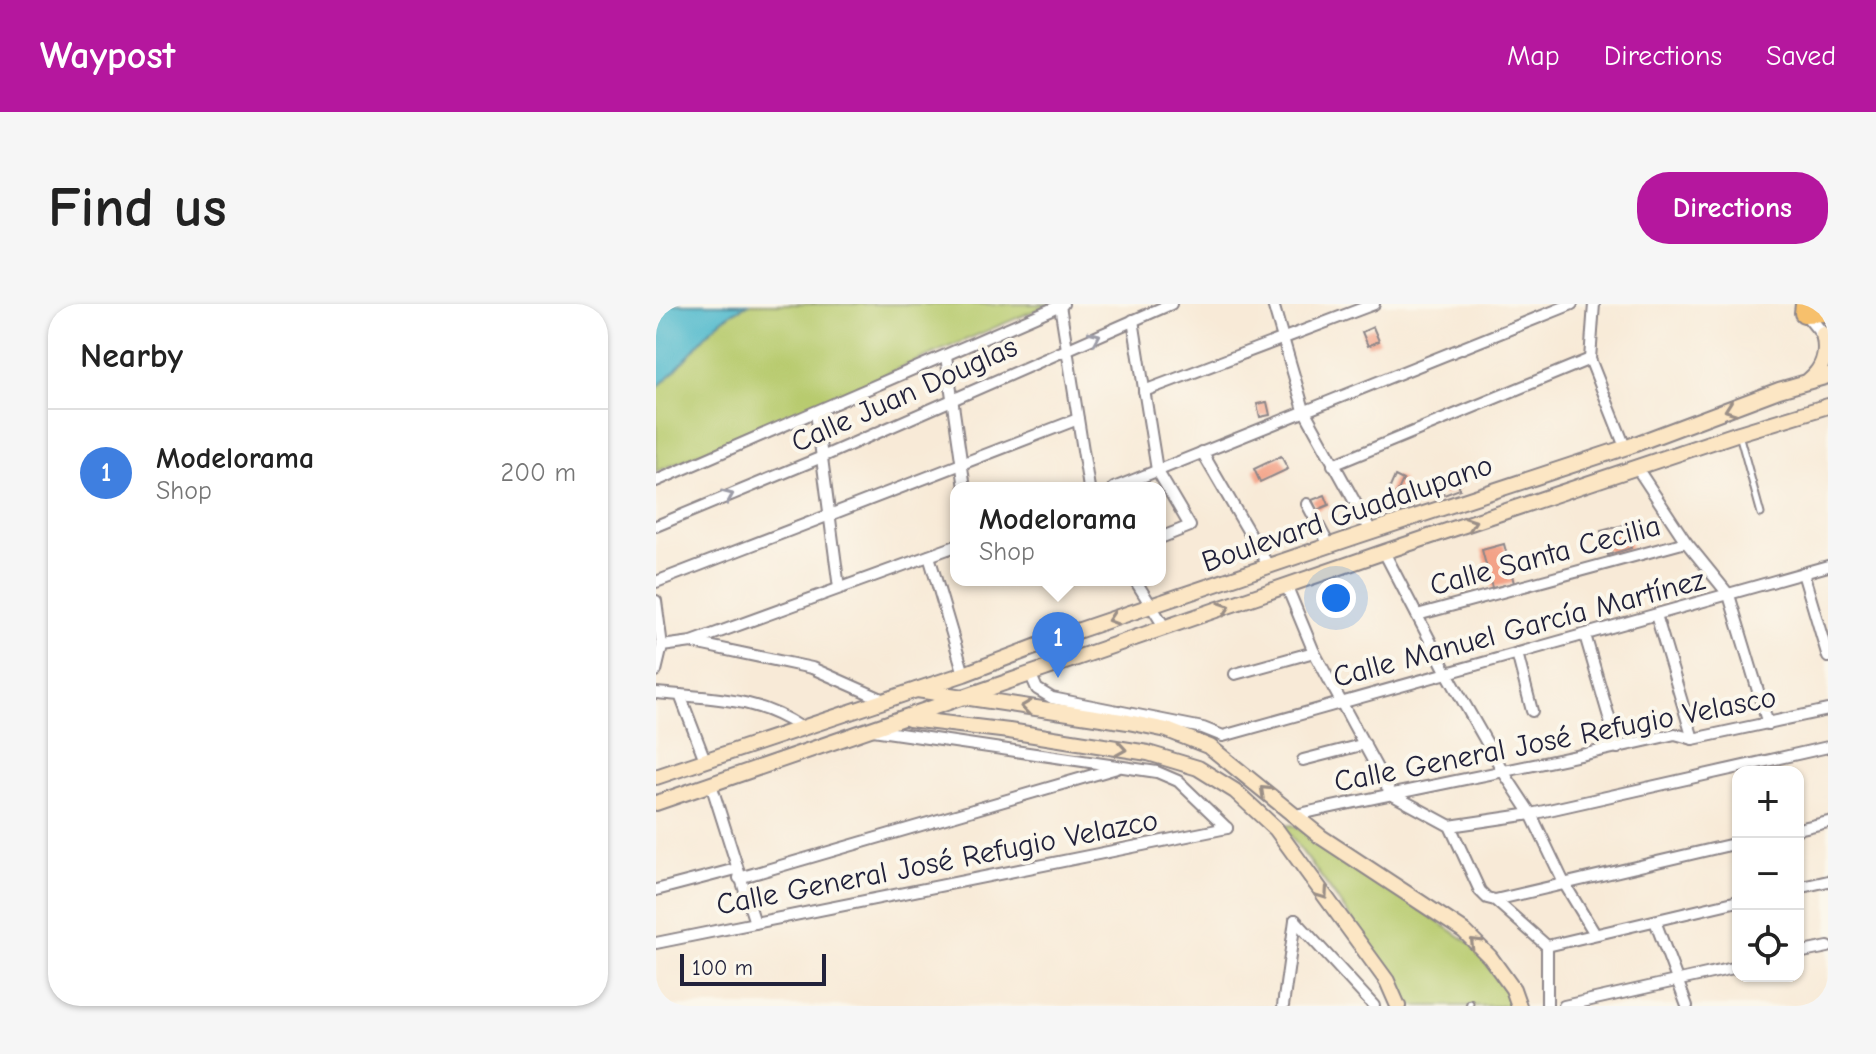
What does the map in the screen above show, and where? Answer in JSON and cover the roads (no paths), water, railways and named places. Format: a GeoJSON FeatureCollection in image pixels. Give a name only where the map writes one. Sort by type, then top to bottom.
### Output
{"type":"FeatureCollection","features":[{"type":"Feature","properties":{"kind":"main road"},"geometry":{"type":"LineString","coordinates":[[1804,384],[1816,375],[1826,348],[1816,316]]}},
{"type":"Feature","properties":{"kind":"main road","name":"Boulevard Guadalupano"},"geometry":{"type":"LineString","coordinates":[[656,777],[1828,376]]}},
{"type":"Feature","properties":{"kind":"main road","name":"Boulevard Guadalupano"},"geometry":{"type":"LineString","coordinates":[[967,698],[1030,673],[1384,552],[1828,406]]}},
{"type":"Feature","properties":{"kind":"main road"},"geometry":{"type":"LineString","coordinates":[[946,725],[947,700],[969,681],[1063,646],[1077,631]]}},
{"type":"Feature","properties":{"kind":"main road"},"geometry":{"type":"LineString","coordinates":[[913,690],[947,700]]}},
{"type":"Feature","properties":{"kind":"main road"},"geometry":{"type":"LineString","coordinates":[[656,803],[872,730],[947,700],[967,698],[1167,730],[1210,747],[1250,777],[1292,816],[1464,931],[1490,957],[1513,989],[1519,1006]]}},
{"type":"Feature","properties":{"kind":"main road"},"geometry":{"type":"LineString","coordinates":[[1052,698],[1073,714]]}},
{"type":"Feature","properties":{"kind":"main road"},"geometry":{"type":"LineString","coordinates":[[905,718],[1148,753],[1198,768],[1235,791],[1276,829],[1387,981],[1398,1006]]}},
{"type":"Feature","properties":{"kind":"street","name":"Calle Juan Douglas"},"geometry":{"type":"LineString","coordinates":[[656,526],[1171,304]]}},
{"type":"Feature","properties":{"kind":"street"},"geometry":{"type":"LineString","coordinates":[[1273,304],[1304,410],[1371,531]]}},
{"type":"Feature","properties":{"kind":"street"},"geometry":{"type":"LineString","coordinates":[[1144,391],[1283,341],[1374,304]]}},
{"type":"Feature","properties":{"kind":"street"},"geometry":{"type":"LineString","coordinates":[[1128,482],[1572,304]]}},
{"type":"Feature","properties":{"kind":"street"},"geometry":{"type":"LineString","coordinates":[[1594,304],[1590,359],[1625,447]]}},
{"type":"Feature","properties":{"kind":"street"},"geometry":{"type":"LineString","coordinates":[[656,481],[1062,305],[1088,482]]}},
{"type":"Feature","properties":{"kind":"street"},"geometry":{"type":"LineString","coordinates":[[1133,320],[1157,470],[1164,482]]}},
{"type":"Feature","properties":{"kind":"street"},"geometry":{"type":"LineString","coordinates":[[946,356],[964,482]]}},
{"type":"Feature","properties":{"kind":"street"},"geometry":{"type":"LineString","coordinates":[[1333,465],[1590,359]]}},
{"type":"Feature","properties":{"kind":"street"},"geometry":{"type":"LineString","coordinates":[[816,412],[839,588]]}},
{"type":"Feature","properties":{"kind":"street"},"geometry":{"type":"LineString","coordinates":[[656,582],[1078,419]]}},
{"type":"Feature","properties":{"kind":"street"},"geometry":{"type":"LineString","coordinates":[[1202,452],[1269,567]]}},
{"type":"Feature","properties":{"kind":"street"},"geometry":{"type":"LineString","coordinates":[[1637,468],[1686,542],[1729,595],[1768,724]]}},
{"type":"Feature","properties":{"kind":"street"},"geometry":{"type":"LineString","coordinates":[[1166,485],[1190,526],[1166,536]]}},
{"type":"Feature","properties":{"kind":"street"},"geometry":{"type":"LineString","coordinates":[[1307,504],[1329,545]]}},
{"type":"Feature","properties":{"kind":"street","name":"Calle Santa Cecilia"},"geometry":{"type":"LineString","coordinates":[[1417,615],[1686,542]]}},
{"type":"Feature","properties":{"kind":"street"},"geometry":{"type":"LineString","coordinates":[[662,646],[692,642],[950,548]]}},
{"type":"Feature","properties":{"kind":"street"},"geometry":{"type":"LineString","coordinates":[[1384,552],[1447,673],[1531,814],[1564,883],[1595,934]]}},
{"type":"Feature","properties":{"kind":"street"},"geometry":{"type":"LineString","coordinates":[[929,556],[964,674]]}},
{"type":"Feature","properties":{"kind":"street","name":"Calle Manuel García Martínez"},"geometry":{"type":"LineString","coordinates":[[1052,698],[1203,728],[1223,736],[1828,566]]}},
{"type":"Feature","properties":{"kind":"street"},"geometry":{"type":"LineString","coordinates":[[1803,573],[1828,657]]}},
{"type":"Feature","properties":{"kind":"street"},"geometry":{"type":"LineString","coordinates":[[1139,586],[1165,628]]}},
{"type":"Feature","properties":{"kind":"street"},"geometry":{"type":"LineString","coordinates":[[1287,587],[1314,652],[1391,794],[1450,826],[1480,891],[1487,898],[1495,900],[1547,946],[1547,1006]]}},
{"type":"Feature","properties":{"kind":"street"},"geometry":{"type":"LineString","coordinates":[[656,601],[662,646],[656,671]]}},
{"type":"Feature","properties":{"kind":"street"},"geometry":{"type":"LineString","coordinates":[[1656,615],[1693,739]]}},
{"type":"Feature","properties":{"kind":"street"},"geometry":{"type":"LineString","coordinates":[[1585,635],[1618,748]]}},
{"type":"Feature","properties":{"kind":"street"},"geometry":{"type":"LineString","coordinates":[[692,642],[812,668],[884,700]]}},
{"type":"Feature","properties":{"kind":"street"},"geometry":{"type":"LineString","coordinates":[[1235,674],[1314,652]]}},
{"type":"Feature","properties":{"kind":"street"},"geometry":{"type":"LineString","coordinates":[[1517,653],[1532,711]]}},
{"type":"Feature","properties":{"kind":"street"},"geometry":{"type":"LineString","coordinates":[[1030,673],[1037,689],[1052,698]]}},
{"type":"Feature","properties":{"kind":"street"},"geometry":{"type":"LineString","coordinates":[[656,693],[759,706],[781,713],[802,728]]}},
{"type":"Feature","properties":{"kind":"street"},"geometry":{"type":"LineString","coordinates":[[680,695],[705,760]]}},
{"type":"Feature","properties":{"kind":"street","name":"Calle General José Refugio Velasco"},"geometry":{"type":"LineString","coordinates":[[1292,816],[1675,734],[1693,739],[1828,710]]}},
{"type":"Feature","properties":{"kind":"street"},"geometry":{"type":"LineString","coordinates":[[872,730],[1117,768],[1143,770],[1148,753]]}},
{"type":"Feature","properties":{"kind":"street"},"geometry":{"type":"LineString","coordinates":[[1303,760],[1365,744]]}},
{"type":"Feature","properties":{"kind":"street"},"geometry":{"type":"LineString","coordinates":[[1450,826],[1531,814],[1828,747]]}},
{"type":"Feature","properties":{"kind":"street"},"geometry":{"type":"LineString","coordinates":[[656,890],[738,873],[1117,768]]}},
{"type":"Feature","properties":{"kind":"street","name":"Calle General José Refugio Velazco"},"geometry":{"type":"LineString","coordinates":[[656,943],[1227,828],[1178,781],[1143,770]]}},
{"type":"Feature","properties":{"kind":"street"},"geometry":{"type":"LineString","coordinates":[[711,784],[755,923]]}},
{"type":"Feature","properties":{"kind":"street"},"geometry":{"type":"LineString","coordinates":[[1804,828],[1828,822]]}},
{"type":"Feature","properties":{"kind":"street"},"geometry":{"type":"LineString","coordinates":[[1495,900],[1732,844]]}},
{"type":"Feature","properties":{"kind":"street"},"geometry":{"type":"LineString","coordinates":[[1804,887],[1828,881]]}},
{"type":"Feature","properties":{"kind":"street"},"geometry":{"type":"LineString","coordinates":[[1547,946],[1732,902]]}},
{"type":"Feature","properties":{"kind":"street"},"geometry":{"type":"LineString","coordinates":[[1283,1006],[1295,920],[1374,1006]]}},
{"type":"Feature","properties":{"kind":"street"},"geometry":{"type":"LineString","coordinates":[[1655,921],[1687,1006]]}},
{"type":"Feature","properties":{"kind":"street"},"geometry":{"type":"LineString","coordinates":[[1804,952],[1828,947]]}},
{"type":"Feature","properties":{"kind":"street"},"geometry":{"type":"LineString","coordinates":[[1564,1006],[1732,968]]}},
{"type":"Feature","properties":{"kind":"lane"},"geometry":{"type":"LineString","coordinates":[[1739,433],[1761,514]]}},
{"type":"Feature","properties":{"kind":"water"},"geometry":{"type":"Polygon","coordinates":[[[656,304],[750,304],[721,321],[656,388],[656,304]]]}},
{"type":"Feature","properties":{"kind":"place","name":"Modelorama"},"geometry":{"type":"Point","coordinates":[1058,678]}}]}
